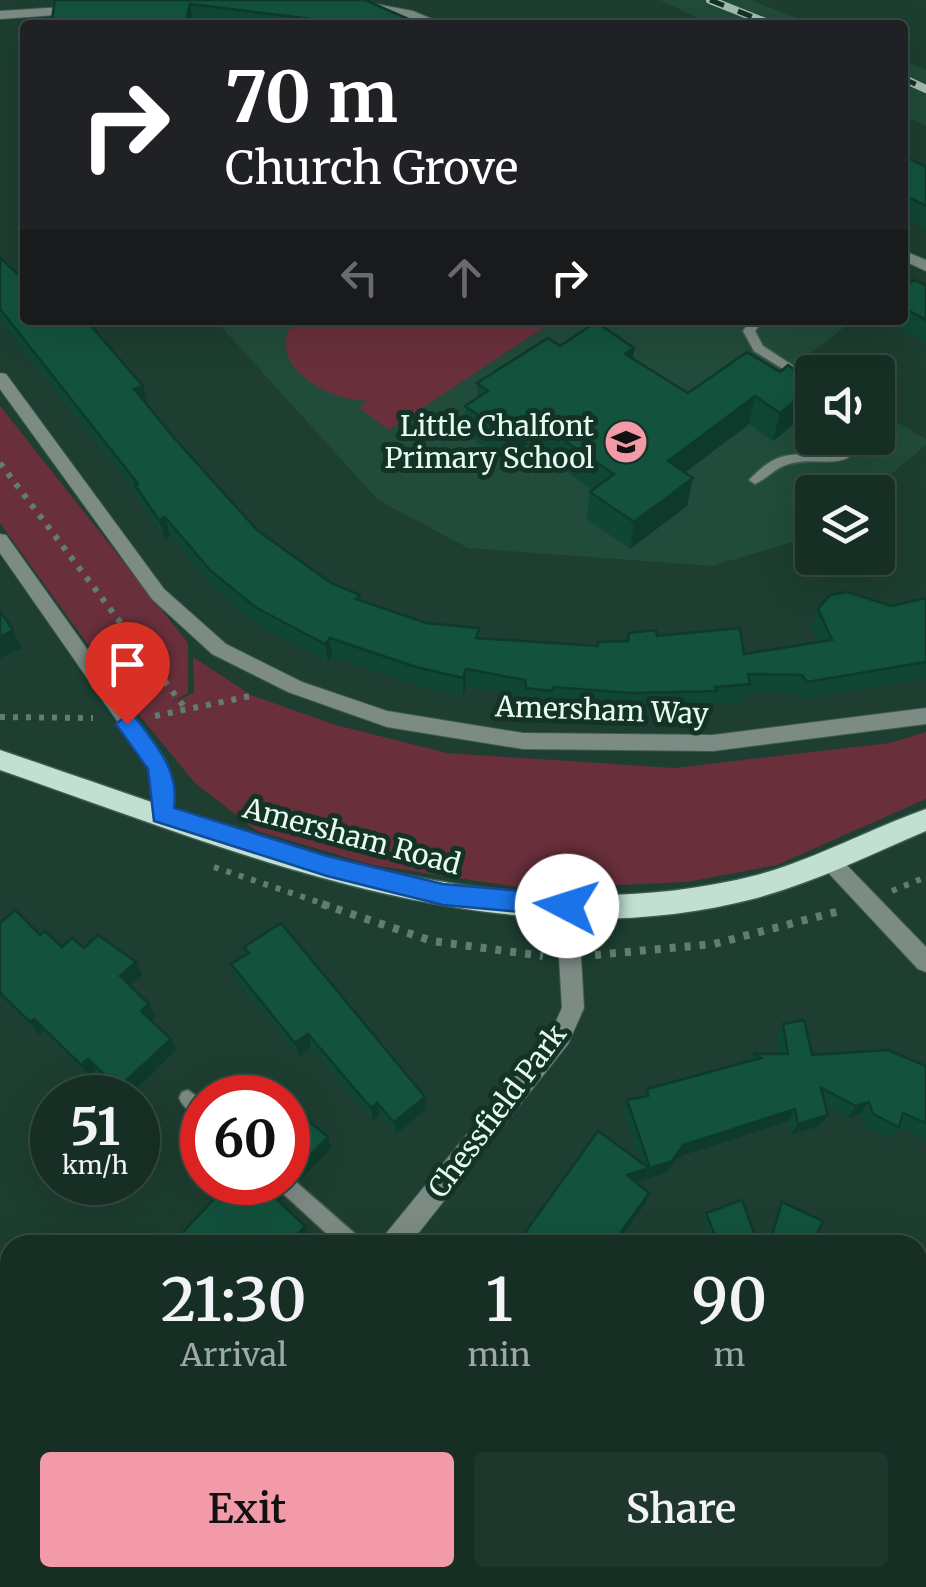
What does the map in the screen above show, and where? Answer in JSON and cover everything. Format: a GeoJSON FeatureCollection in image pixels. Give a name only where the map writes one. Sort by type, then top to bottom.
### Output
{"type":"FeatureCollection","features":[{"type":"Feature","properties":{"kind":"main road","name":"Amersham Road"},"geometry":{"type":"LineString","coordinates":[[0,760],[327,866],[443,894],[567,906],[662,902],[740,890],[926,820]]}},
{"type":"Feature","properties":{"kind":"street"},"geometry":{"type":"LineString","coordinates":[[2,0],[0,16],[52,6],[89,9]]}},
{"type":"Feature","properties":{"kind":"street"},"geometry":{"type":"LineString","coordinates":[[356,5],[426,20]]}},
{"type":"Feature","properties":{"kind":"street","name":"Amersham Way"},"geometry":{"type":"LineString","coordinates":[[0,378],[158,594],[219,649],[294,687],[386,719],[522,741],[713,743],[926,716]]}},
{"type":"Feature","properties":{"kind":"street"},"geometry":{"type":"LineString","coordinates":[[0,540],[159,766],[165,794],[162,814]]}},
{"type":"Feature","properties":{"kind":"street"},"geometry":{"type":"LineString","coordinates":[[828,859],[926,962]]}},
{"type":"Feature","properties":{"kind":"street","name":"Chessfield Park"},"geometry":{"type":"LineString","coordinates":[[400,1235],[560,1037],[573,1008],[567,906]]}},
{"type":"Feature","properties":{"kind":"lane"},"geometry":{"type":"LineString","coordinates":[[754,325],[750,331],[758,348],[795,372]]}},
{"type":"Feature","properties":{"kind":"lane"},"geometry":{"type":"LineString","coordinates":[[756,480],[782,460],[835,460],[842,455]]}},
{"type":"Feature","properties":{"kind":"lane"},"geometry":{"type":"LineString","coordinates":[[309,1205],[342,1235]]}},
{"type":"Feature","properties":{"kind":"path"},"geometry":{"type":"LineString","coordinates":[[0,462],[184,708]]}},
{"type":"Feature","properties":{"kind":"shaded area"},"geometry":{"type":"Polygon","coordinates":[[[660,0],[751,0],[801,20],[702,20],[660,0]]]}},
{"type":"Feature","properties":{"kind":"shaded area"},"geometry":{"type":"Polygon","coordinates":[[[908,62],[926,70],[926,126],[908,117],[908,62]]]}},
{"type":"Feature","properties":{"kind":"shaded area","name":"Little Chalfont Primary School"},"geometry":{"type":"Polygon","coordinates":[[[220,325],[847,325],[808,355],[795,355],[795,455],[895,455],[895,421],[926,439],[926,445],[890,475],[795,475],[795,541],[712,566],[468,548],[378,500],[220,325]]]}},
{"type":"Feature","properties":{"kind":"shaded area"},"geometry":{"type":"Polygon","coordinates":[[[292,325],[547,325],[389,430],[359,408],[367,401],[335,395],[304,377],[286,351],[292,325]]]}},
{"type":"Feature","properties":{"kind":"shaded area"},"geometry":{"type":"Polygon","coordinates":[[[0,406],[188,643],[188,693],[170,703],[194,693],[193,657],[251,695],[336,725],[447,753],[674,768],[890,743],[926,732],[926,799],[777,865],[687,882],[529,889],[372,865],[257,831],[195,783],[139,715],[0,523],[0,406]]]}},
{"type":"Feature","properties":{"kind":"building"},"geometry":{"type":"Polygon","coordinates":[[[55,0],[365,0],[411,20],[319,20],[190,4],[186,20],[52,20],[55,0]]]}},
{"type":"Feature","properties":{"kind":"building"},"geometry":{"type":"Polygon","coordinates":[[[908,158],[926,167],[926,206],[908,197],[908,158]]]}},
{"type":"Feature","properties":{"kind":"building"},"geometry":{"type":"Polygon","coordinates":[[[0,258],[20,274],[20,325],[90,325],[143,386],[134,389],[257,530],[331,583],[360,595],[356,599],[426,623],[479,628],[476,638],[598,646],[598,642],[628,641],[629,633],[656,630],[657,636],[740,628],[744,654],[832,640],[818,609],[830,595],[848,592],[891,606],[926,598],[926,662],[807,682],[802,675],[748,674],[750,684],[715,687],[717,691],[633,693],[553,687],[552,691],[526,688],[525,680],[466,669],[463,678],[416,667],[330,638],[325,644],[255,607],[210,570],[165,517],[159,520],[135,485],[138,484],[0,309],[0,258]]]}},
{"type":"Feature","properties":{"kind":"building"},"geometry":{"type":"Polygon","coordinates":[[[914,280],[926,285],[926,320],[908,310],[908,284],[914,280]]]}},
{"type":"Feature","properties":{"kind":"building"},"geometry":{"type":"Polygon","coordinates":[[[592,325],[600,325],[634,348],[625,354],[688,393],[747,352],[780,372],[788,365],[795,370],[795,401],[780,413],[755,396],[668,461],[693,478],[634,522],[590,492],[614,474],[529,417],[505,433],[465,406],[488,391],[477,383],[548,338],[560,346],[592,325]]]}},
{"type":"Feature","properties":{"kind":"building"},"geometry":{"type":"Polygon","coordinates":[[[0,611],[13,630],[0,637],[0,611]]]}},
{"type":"Feature","properties":{"kind":"building"},"geometry":{"type":"Polygon","coordinates":[[[15,910],[40,935],[45,931],[62,947],[72,938],[84,948],[98,935],[136,962],[120,976],[149,1004],[141,1011],[171,1039],[132,1075],[105,1075],[88,1059],[81,1065],[34,1019],[30,1022],[0,993],[0,923],[15,910]]]}},
{"type":"Feature","properties":{"kind":"building"},"geometry":{"type":"Polygon","coordinates":[[[281,923],[425,1097],[394,1122],[377,1103],[371,1108],[308,1034],[295,1043],[231,964],[249,953],[244,947],[281,923]]]}},
{"type":"Feature","properties":{"kind":"building"},"geometry":{"type":"Polygon","coordinates":[[[804,1020],[812,1055],[888,1050],[926,1066],[926,1123],[903,1113],[899,1127],[873,1114],[869,1102],[856,1106],[821,1088],[828,1115],[798,1124],[795,1109],[683,1145],[672,1161],[650,1168],[627,1100],[648,1096],[647,1089],[761,1058],[753,1054],[788,1054],[783,1024],[804,1020]]]}},
{"type":"Feature","properties":{"kind":"building"},"geometry":{"type":"Polygon","coordinates":[[[310,1122],[328,1137],[310,1156],[310,1122]]]}},
{"type":"Feature","properties":{"kind":"building"},"geometry":{"type":"Polygon","coordinates":[[[598,1131],[649,1168],[627,1175],[649,1193],[619,1235],[523,1235],[598,1131]]]}},
{"type":"Feature","properties":{"kind":"building"},"geometry":{"type":"Polygon","coordinates":[[[742,1200],[755,1235],[715,1235],[706,1213],[742,1200]]]}},
{"type":"Feature","properties":{"kind":"building"},"geometry":{"type":"Polygon","coordinates":[[[782,1202],[823,1221],[816,1235],[772,1235],[782,1202]]]}},
{"type":"Feature","properties":{"kind":"building"},"geometry":{"type":"Polygon","coordinates":[[[208,1205],[283,1205],[305,1226],[297,1235],[180,1235],[208,1205]]]}},
{"type":"Feature","properties":{"kind":"railway"},"geometry":{"type":"LineString","coordinates":[[710,0],[760,20]]}},
{"type":"Feature","properties":{"kind":"railway"},"geometry":{"type":"LineString","coordinates":[[908,81],[926,89]]}},
{"type":"Feature","properties":{"kind":"place","name":"Little Chalfont Primary School"},"geometry":{"type":"Point","coordinates":[626,442]}},
{"type":"Feature","properties":{"kind":"route"},"geometry":{"type":"LineString","coordinates":[[127,724],[159,766],[165,794],[162,814],[327,866],[443,894],[567,906]]}}]}
